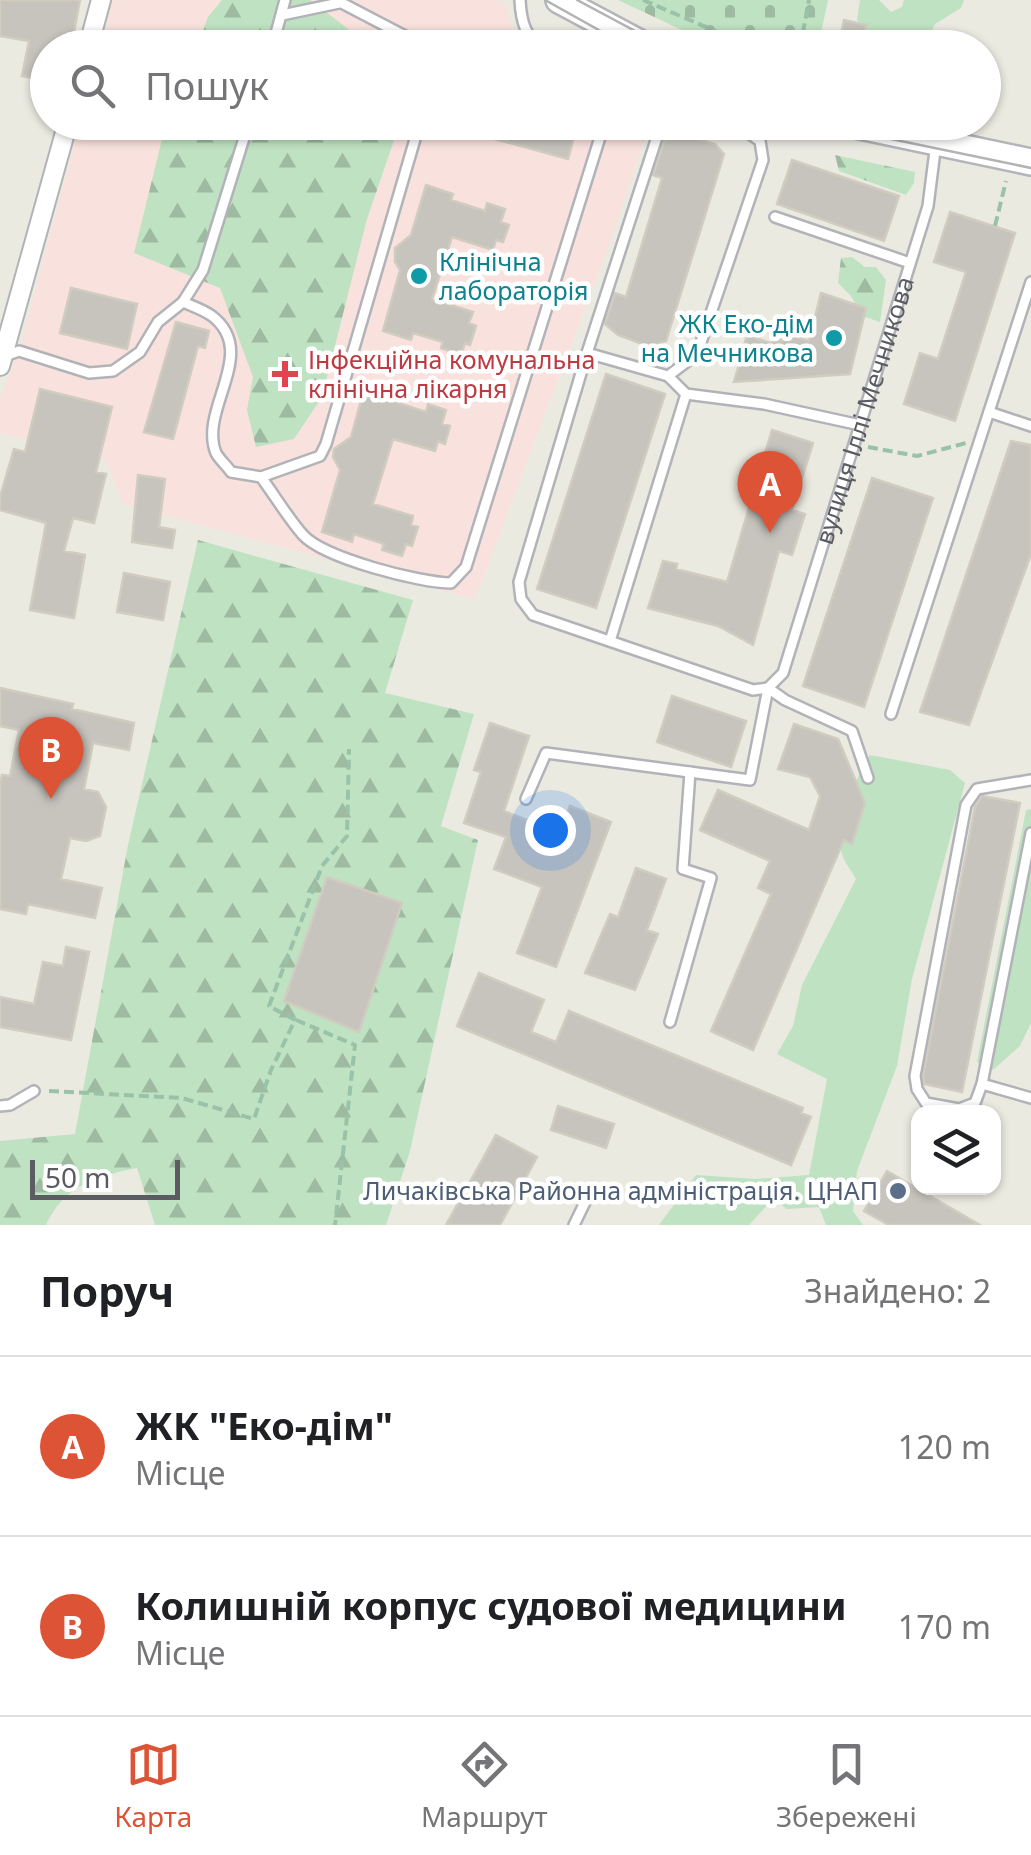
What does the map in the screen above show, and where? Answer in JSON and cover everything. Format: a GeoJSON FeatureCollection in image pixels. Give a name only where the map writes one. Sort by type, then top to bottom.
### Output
{"type":"FeatureCollection","features":[{"type":"Feature","properties":{"kind":"main road"},"geometry":{"type":"LineString","coordinates":[[559,0],[607,30]]}},
{"type":"Feature","properties":{"kind":"main road"},"geometry":{"type":"LineString","coordinates":[[922,140],[1031,162]]}},
{"type":"Feature","properties":{"kind":"street"},"geometry":{"type":"LineString","coordinates":[[93,30],[101,0]]}},
{"type":"Feature","properties":{"kind":"street"},"geometry":{"type":"LineString","coordinates":[[2,361],[63,140]]}},
{"type":"Feature","properties":{"kind":"lane"},"geometry":{"type":"LineString","coordinates":[[277,30],[284,0]]}},
{"type":"Feature","properties":{"kind":"lane"},"geometry":{"type":"LineString","coordinates":[[520,0],[526,30]]}},
{"type":"Feature","properties":{"kind":"lane"},"geometry":{"type":"LineString","coordinates":[[282,15],[338,1],[394,30]]}},
{"type":"Feature","properties":{"kind":"lane"},"geometry":{"type":"LineString","coordinates":[[2,361],[18,351],[88,373],[113,372],[140,352],[158,322],[183,302],[204,270],[244,140]]}},
{"type":"Feature","properties":{"kind":"lane"},"geometry":{"type":"LineString","coordinates":[[183,302],[211,315],[225,331],[232,358],[213,430],[216,453],[231,472],[262,477],[320,456],[415,140]]}},
{"type":"Feature","properties":{"kind":"lane"},"geometry":{"type":"LineString","coordinates":[[262,477],[304,537],[324,551],[430,583],[452,583],[466,567],[599,140]]}},
{"type":"Feature","properties":{"kind":"lane"},"geometry":{"type":"LineString","coordinates":[[656,140],[518,582],[521,599],[533,614],[753,690],[768,688],[785,700],[852,730],[868,778]]}},
{"type":"Feature","properties":{"kind":"lane"},"geometry":{"type":"LineString","coordinates":[[668,376],[697,354],[763,160],[760,140]]}},
{"type":"Feature","properties":{"kind":"lane","name":"вулиця Іллі Мечникова"},"geometry":{"type":"LineString","coordinates":[[768,688],[783,673],[928,206],[936,143]]}},
{"type":"Feature","properties":{"kind":"lane"},"geometry":{"type":"LineString","coordinates":[[775,217],[910,263]]}},
{"type":"Feature","properties":{"kind":"lane"},"geometry":{"type":"LineString","coordinates":[[891,714],[1031,282]]}},
{"type":"Feature","properties":{"kind":"lane"},"geometry":{"type":"LineString","coordinates":[[587,353],[668,376],[686,394],[764,404],[860,426]]}},
{"type":"Feature","properties":{"kind":"lane"},"geometry":{"type":"LineString","coordinates":[[610,641],[686,394]]}},
{"type":"Feature","properties":{"kind":"lane"},"geometry":{"type":"LineString","coordinates":[[989,412],[1031,426]]}},
{"type":"Feature","properties":{"kind":"lane"},"geometry":{"type":"LineString","coordinates":[[526,800],[546,753],[750,780],[768,688]]}},
{"type":"Feature","properties":{"kind":"lane"},"geometry":{"type":"LineString","coordinates":[[670,1022],[711,878],[683,869],[690,772]]}},
{"type":"Feature","properties":{"kind":"lane"},"geometry":{"type":"LineString","coordinates":[[1031,780],[977,789],[966,805],[914,1076],[926,1103],[959,1110],[975,1103],[1031,833]]}},
{"type":"Feature","properties":{"kind":"lane"},"geometry":{"type":"LineString","coordinates":[[982,1084],[1031,1098]]}},
{"type":"Feature","properties":{"kind":"lane"},"geometry":{"type":"LineString","coordinates":[[0,1106],[10,1105],[34,1091]]}},
{"type":"Feature","properties":{"kind":"lane"},"geometry":{"type":"LineString","coordinates":[[574,1225],[590,1192]]}},
{"type":"Feature","properties":{"kind":"path"},"geometry":{"type":"LineString","coordinates":[[643,0],[711,30]]}},
{"type":"Feature","properties":{"kind":"path"},"geometry":{"type":"LineString","coordinates":[[656,0],[663,10]]}},
{"type":"Feature","properties":{"kind":"path"},"geometry":{"type":"LineString","coordinates":[[663,10],[664,0]]}},
{"type":"Feature","properties":{"kind":"path"},"geometry":{"type":"LineString","coordinates":[[803,30],[809,0]]}},
{"type":"Feature","properties":{"kind":"path"},"geometry":{"type":"LineString","coordinates":[[995,226],[1007,176]]}},
{"type":"Feature","properties":{"kind":"path"},"geometry":{"type":"LineString","coordinates":[[854,445],[917,456],[980,440]]}},
{"type":"Feature","properties":{"kind":"path"},"geometry":{"type":"LineString","coordinates":[[335,1225],[355,1046],[269,1006],[322,866],[348,836],[348,749]]}},
{"type":"Feature","properties":{"kind":"path"},"geometry":{"type":"LineString","coordinates":[[34,1091],[182,1098],[254,1120],[270,1070],[295,1020]]}},
{"type":"Feature","properties":{"kind":"shaded area"},"geometry":{"type":"Polygon","coordinates":[[[113,0],[497,0],[505,5],[514,30],[106,30],[113,0]]]}},
{"type":"Feature","properties":{"kind":"shaded area","name":"Інфекційна комунальна клінічна лікарня"},"geometry":{"type":"Polygon","coordinates":[[[75,140],[644,140],[609,245],[475,599],[123,504],[105,459],[0,433],[0,397],[19,351],[75,140]]]}},
{"type":"Feature","properties":{"kind":"green space"},"geometry":{"type":"Polygon","coordinates":[[[222,0],[310,0],[350,30],[203,30],[222,0]]]}},
{"type":"Feature","properties":{"kind":"green space"},"geometry":{"type":"Polygon","coordinates":[[[618,0],[828,0],[822,30],[682,30],[618,0]]]}},
{"type":"Feature","properties":{"kind":"green space"},"geometry":{"type":"Polygon","coordinates":[[[860,0],[879,0],[891,12],[902,7],[904,0],[964,0],[961,8],[935,24],[932,30],[867,30],[857,20],[860,0]]]}},
{"type":"Feature","properties":{"kind":"green space"},"geometry":{"type":"Polygon","coordinates":[[[162,140],[394,140],[367,219],[322,397],[294,439],[256,447],[247,410],[253,377],[220,288],[134,253],[162,140]]]}},
{"type":"Feature","properties":{"kind":"green space"},"geometry":{"type":"Polygon","coordinates":[[[835,155],[915,172],[914,183],[906,195],[839,171],[835,155]]]}},
{"type":"Feature","properties":{"kind":"green space"},"geometry":{"type":"Polygon","coordinates":[[[852,257],[865,267],[876,267],[886,280],[880,322],[862,316],[838,283],[841,258],[852,257]]]}},
{"type":"Feature","properties":{"kind":"green space"},"geometry":{"type":"Polygon","coordinates":[[[198,540],[413,600],[385,693],[474,714],[441,826],[478,840],[410,1151],[386,1225],[155,1225],[137,1168],[96,1179],[72,1191],[46,1225],[0,1225],[0,1141],[75,1134],[128,845],[198,540]]]}},
{"type":"Feature","properties":{"kind":"green space"},"geometry":{"type":"Polygon","coordinates":[[[870,755],[950,770],[965,783],[912,979],[897,1066],[857,1171],[853,1211],[863,1225],[826,1225],[819,1207],[787,1209],[773,1199],[749,1225],[659,1225],[696,1175],[755,1179],[809,1175],[827,1079],[777,1054],[793,1026],[802,985],[856,879],[843,857],[840,832],[852,790],[870,755]]]}},
{"type":"Feature","properties":{"kind":"green space"},"geometry":{"type":"Polygon","coordinates":[[[1031,809],[1031,1023],[1020,1046],[993,1070],[977,1062],[1026,810],[1031,809]]]}},
{"type":"Feature","properties":{"kind":"building"},"geometry":{"type":"Polygon","coordinates":[[[0,0],[80,0],[74,30],[30,30],[30,78],[22,76],[29,41],[0,36],[0,0]]]}},
{"type":"Feature","properties":{"kind":"building"},"geometry":{"type":"Polygon","coordinates":[[[844,20],[866,25],[865,30],[842,30],[844,20]]]}},
{"type":"Feature","properties":{"kind":"building"},"geometry":{"type":"Polygon","coordinates":[[[499,140],[573,140],[568,159],[499,140]]]}},
{"type":"Feature","properties":{"kind":"building"},"geometry":{"type":"Polygon","coordinates":[[[664,140],[701,140],[715,144],[724,154],[666,341],[650,347],[618,335],[605,324],[615,293],[626,297],[662,178],[653,175],[664,140]]]}},
{"type":"Feature","properties":{"kind":"building"},"geometry":{"type":"Polygon","coordinates":[[[792,160],[899,196],[884,241],[777,204],[792,160]]]}},
{"type":"Feature","properties":{"kind":"building","name":"Клінічна лабораторія"},"geometry":{"type":"Polygon","coordinates":[[[426,185],[453,194],[451,200],[485,211],[487,203],[505,209],[501,222],[509,225],[503,242],[496,240],[493,250],[452,237],[432,299],[473,312],[469,323],[476,326],[470,345],[465,343],[461,355],[441,348],[443,342],[413,333],[411,340],[383,331],[400,270],[395,262],[395,248],[411,235],[426,185]]]}},
{"type":"Feature","properties":{"kind":"building"},"geometry":{"type":"Polygon","coordinates":[[[950,212],[1015,233],[955,421],[904,404],[920,353],[938,359],[966,272],[934,262],[950,212]]]}},
{"type":"Feature","properties":{"kind":"building"},"geometry":{"type":"Polygon","coordinates":[[[71,288],[137,304],[127,349],[60,333],[71,288]]]}},
{"type":"Feature","properties":{"kind":"building","name":"ЖК Еко-дім на Мечникова"},"geometry":{"type":"Polygon","coordinates":[[[821,293],[866,308],[850,374],[734,382],[747,335],[770,343],[794,336],[809,341],[821,293]]]}},
{"type":"Feature","properties":{"kind":"building"},"geometry":{"type":"Polygon","coordinates":[[[176,322],[209,331],[205,348],[198,346],[173,439],[144,432],[176,322]]]}},
{"type":"Feature","properties":{"kind":"building"},"geometry":{"type":"Polygon","coordinates":[[[606,374],[665,394],[596,608],[537,589],[606,374]]]}},
{"type":"Feature","properties":{"kind":"building"},"geometry":{"type":"Polygon","coordinates":[[[365,386],[394,395],[392,401],[426,412],[428,404],[446,410],[442,424],[450,426],[445,444],[438,441],[435,451],[393,439],[373,504],[413,516],[411,525],[418,527],[412,546],[406,544],[402,556],[382,550],[384,544],[354,534],[352,542],[322,532],[340,470],[333,457],[334,449],[351,437],[365,386]]]}},
{"type":"Feature","properties":{"kind":"building"},"geometry":{"type":"Polygon","coordinates":[[[40,389],[112,407],[96,472],[106,474],[94,523],[73,518],[64,551],[85,555],[74,618],[30,610],[46,523],[0,510],[14,449],[25,452],[40,389]]]}},
{"type":"Feature","properties":{"kind":"building"},"geometry":{"type":"Polygon","coordinates":[[[772,430],[813,443],[792,510],[805,514],[792,555],[779,551],[753,645],[718,626],[648,608],[663,561],[677,564],[676,569],[727,582],[772,430]]]}},
{"type":"Feature","properties":{"kind":"building"},"geometry":{"type":"Polygon","coordinates":[[[1011,441],[1031,445],[1031,554],[969,725],[920,712],[1011,441]]]}},
{"type":"Feature","properties":{"kind":"building"},"geometry":{"type":"Polygon","coordinates":[[[138,475],[165,479],[159,527],[175,530],[172,548],[132,542],[138,475]]]}},
{"type":"Feature","properties":{"kind":"building"},"geometry":{"type":"Polygon","coordinates":[[[872,478],[933,498],[864,707],[803,686],[872,478]]]}},
{"type":"Feature","properties":{"kind":"building"},"geometry":{"type":"Polygon","coordinates":[[[124,573],[170,582],[163,620],[117,612],[124,573]]]}},
{"type":"Feature","properties":{"kind":"building"},"geometry":{"type":"Polygon","coordinates":[[[0,688],[134,723],[129,750],[93,743],[84,789],[98,792],[106,807],[100,836],[86,841],[70,838],[61,879],[102,888],[95,918],[28,904],[26,914],[0,909],[0,784],[2,775],[10,776],[19,730],[0,726],[0,688]]]}},
{"type":"Feature","properties":{"kind":"building"},"geometry":{"type":"Polygon","coordinates":[[[672,696],[746,721],[731,767],[657,742],[672,696]]]}},
{"type":"Feature","properties":{"kind":"building"},"geometry":{"type":"Polygon","coordinates":[[[490,723],[529,736],[504,811],[560,833],[570,806],[611,822],[556,967],[517,953],[542,887],[494,869],[506,837],[464,823],[481,772],[474,770],[490,723]]]}},
{"type":"Feature","properties":{"kind":"building"},"geometry":{"type":"Polygon","coordinates":[[[794,724],[838,739],[865,803],[852,844],[844,840],[753,1050],[711,1031],[771,894],[758,888],[770,861],[700,830],[718,790],[809,830],[820,796],[810,777],[778,769],[794,724]]]}},
{"type":"Feature","properties":{"kind":"building"},"geometry":{"type":"Polygon","coordinates":[[[982,796],[1020,803],[962,1092],[924,1084],[923,1076],[975,807],[982,796]]]}},
{"type":"Feature","properties":{"kind":"building"},"geometry":{"type":"Polygon","coordinates":[[[636,868],[666,879],[647,930],[658,934],[635,990],[585,973],[610,914],[618,917],[636,868]]]}},
{"type":"Feature","properties":{"kind":"building"},"geometry":{"type":"Polygon","coordinates":[[[327,877],[402,903],[359,1032],[284,1001],[327,877]]]}},
{"type":"Feature","properties":{"kind":"building"},"geometry":{"type":"Polygon","coordinates":[[[66,947],[89,952],[71,1040],[0,1027],[0,997],[34,1004],[43,962],[63,966],[66,947]]]}},
{"type":"Feature","properties":{"kind":"building"},"geometry":{"type":"Polygon","coordinates":[[[479,973],[544,1000],[531,1032],[556,1042],[569,1011],[803,1108],[801,1113],[811,1117],[791,1165],[457,1026],[479,973]]]}},
{"type":"Feature","properties":{"kind":"building"},"geometry":{"type":"Polygon","coordinates":[[[558,1106],[614,1124],[606,1148],[551,1130],[558,1106]]]}},
{"type":"Feature","properties":{"kind":"building"},"geometry":{"type":"Polygon","coordinates":[[[496,1135],[537,1157],[500,1225],[446,1225],[496,1135]]]}},
{"type":"Feature","properties":{"kind":"building","name":"Личаківська Районна адміністрація. ЦНАП"},"geometry":{"type":"Polygon","coordinates":[[[887,1171],[911,1185],[911,1195],[928,1195],[980,1225],[889,1225],[864,1211],[887,1171]]]}},
{"type":"Feature","properties":{"kind":"tram line"},"geometry":{"type":"LineString","coordinates":[[545,0],[599,30]]}},
{"type":"Feature","properties":{"kind":"tram line"},"geometry":{"type":"LineString","coordinates":[[577,0],[633,30]]}},
{"type":"Feature","properties":{"kind":"tram line"},"geometry":{"type":"LineString","coordinates":[[896,140],[1031,168]]}},
{"type":"Feature","properties":{"kind":"place","name":"Клінічна лабораторія"},"geometry":{"type":"Point","coordinates":[419,276]}},
{"type":"Feature","properties":{"kind":"place","name":"ЖК Еко-дім на Мечникова"},"geometry":{"type":"Point","coordinates":[834,338]}},
{"type":"Feature","properties":{"kind":"place","name":"Інфекційна комунальна клінічна лікарня"},"geometry":{"type":"Point","coordinates":[285,374]}},
{"type":"Feature","properties":{"kind":"place","name":"ЖК \"Еко-дім\""},"geometry":{"type":"Point","coordinates":[770,533]}},
{"type":"Feature","properties":{"kind":"place","name":"Колишній корпус судової медицини"},"geometry":{"type":"Point","coordinates":[51,799]}},
{"type":"Feature","properties":{"kind":"place","name":"Личаківська Районна адміністрація. ЦНАП"},"geometry":{"type":"Point","coordinates":[898,1191]}}]}
